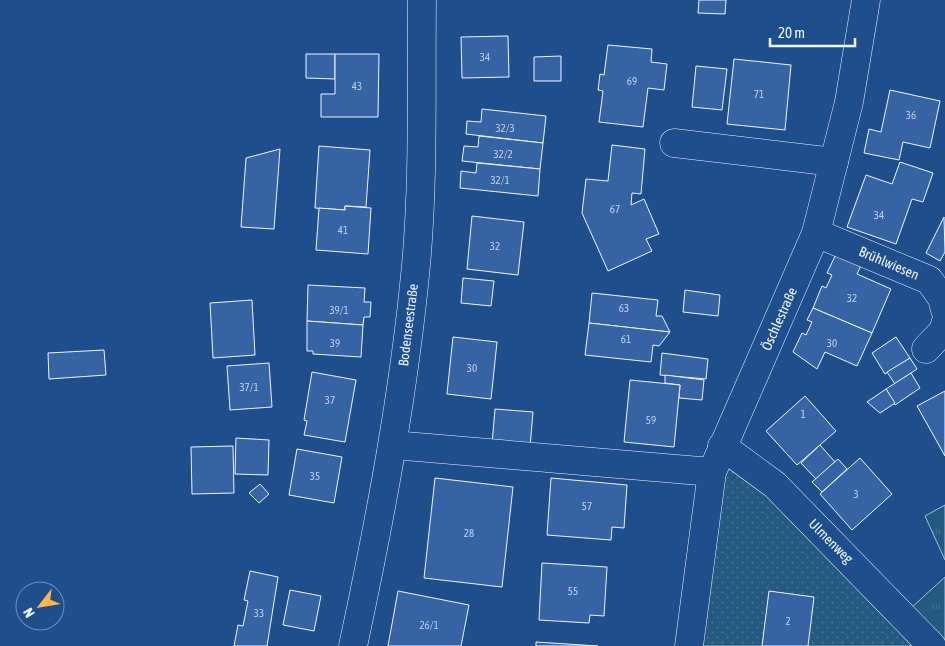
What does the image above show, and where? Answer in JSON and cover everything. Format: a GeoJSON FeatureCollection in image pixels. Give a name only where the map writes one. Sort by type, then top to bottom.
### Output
{"type":"FeatureCollection","features":[{"type":"Feature","properties":{"kind":"street","name":"Bodenseestraße"},"geometry":{"type":"LineString","coordinates":[[353,646],[393,445],[416,266],[419,212],[422,0]]}},
{"type":"Feature","properties":{"kind":"street","name":"Öschlestraße"},"geometry":{"type":"LineString","coordinates":[[689,646],[712,472],[816,233],[849,102],[866,0]]}},
{"type":"Feature","properties":{"kind":"street"},"geometry":{"type":"LineString","coordinates":[[674,143],[834,162]]}},
{"type":"Feature","properties":{"kind":"street","name":"Brühlwiesen"},"geometry":{"type":"LineString","coordinates":[[816,233],[928,280],[942,298],[945,310]]}},
{"type":"Feature","properties":{"kind":"street"},"geometry":{"type":"LineString","coordinates":[[926,350],[944,330],[945,324]]}},
{"type":"Feature","properties":{"kind":"street"},"geometry":{"type":"LineString","coordinates":[[393,445],[712,472]]}},
{"type":"Feature","properties":{"kind":"street","name":"Ulmenweg"},"geometry":{"type":"LineString","coordinates":[[722,446],[776,485],[932,646]]}},
{"type":"Feature","properties":{"kind":"green space"},"geometry":{"type":"Polygon","coordinates":[[[722,446],[915,646],[689,646],[722,446]]]}},
{"type":"Feature","properties":{"kind":"green space"},"geometry":{"type":"Polygon","coordinates":[[[945,505],[945,560],[925,516],[945,505]]]}},
{"type":"Feature","properties":{"kind":"green space"},"geometry":{"type":"Polygon","coordinates":[[[945,577],[945,644],[911,608],[945,577]]]}},
{"type":"Feature","properties":{"kind":"building"},"geometry":{"type":"Polygon","coordinates":[[[699,0],[726,0],[725,14],[698,13],[699,0]]]}},
{"type":"Feature","properties":{"kind":"building"},"geometry":{"type":"Polygon","coordinates":[[[508,36],[509,77],[462,78],[461,37],[508,36]]]}},
{"type":"Feature","properties":{"kind":"building"},"geometry":{"type":"Polygon","coordinates":[[[608,45],[652,49],[651,62],[667,64],[664,90],[648,88],[643,127],[599,122],[603,91],[598,90],[600,74],[604,75],[608,45]]]}},
{"type":"Feature","properties":{"kind":"building"},"geometry":{"type":"Polygon","coordinates":[[[306,54],[335,54],[335,79],[306,78],[306,54]]]}},
{"type":"Feature","properties":{"kind":"building"},"geometry":{"type":"Polygon","coordinates":[[[335,54],[379,54],[378,117],[321,117],[321,94],[335,94],[335,54]]]}},
{"type":"Feature","properties":{"kind":"building"},"geometry":{"type":"Polygon","coordinates":[[[561,56],[561,81],[534,81],[534,57],[561,56]]]}},
{"type":"Feature","properties":{"kind":"building"},"geometry":{"type":"Polygon","coordinates":[[[734,59],[791,65],[785,130],[727,124],[734,59]]]}},
{"type":"Feature","properties":{"kind":"building"},"geometry":{"type":"Polygon","coordinates":[[[696,66],[727,69],[722,110],[692,107],[696,66]]]}},
{"type":"Feature","properties":{"kind":"building"},"geometry":{"type":"Polygon","coordinates":[[[890,90],[940,101],[930,148],[903,142],[899,160],[864,153],[869,129],[881,132],[890,90]]]}},
{"type":"Feature","properties":{"kind":"building"},"geometry":{"type":"Polygon","coordinates":[[[482,109],[546,116],[543,143],[466,134],[467,121],[481,122],[482,109]]]}},
{"type":"Feature","properties":{"kind":"building"},"geometry":{"type":"Polygon","coordinates":[[[479,136],[543,143],[540,169],[462,161],[464,146],[478,147],[479,136]]]}},
{"type":"Feature","properties":{"kind":"building"},"geometry":{"type":"Polygon","coordinates":[[[612,145],[645,149],[641,194],[632,193],[631,205],[644,199],[659,234],[646,239],[652,251],[608,271],[582,213],[586,179],[608,181],[612,145]]]}},
{"type":"Feature","properties":{"kind":"building"},"geometry":{"type":"Polygon","coordinates":[[[319,146],[370,150],[366,207],[345,206],[345,210],[315,208],[319,146]]]}},
{"type":"Feature","properties":{"kind":"building"},"geometry":{"type":"Polygon","coordinates":[[[280,149],[274,229],[241,227],[246,158],[280,149]]]}},
{"type":"Feature","properties":{"kind":"building"},"geometry":{"type":"Polygon","coordinates":[[[900,162],[933,173],[923,202],[912,199],[896,244],[847,227],[866,175],[892,184],[900,162]]]}},
{"type":"Feature","properties":{"kind":"building"},"geometry":{"type":"Polygon","coordinates":[[[477,163],[540,169],[538,196],[460,188],[461,171],[476,173],[477,163]]]}},
{"type":"Feature","properties":{"kind":"building"},"geometry":{"type":"Polygon","coordinates":[[[345,206],[371,208],[368,254],[316,250],[319,208],[345,210],[345,206]]]}},
{"type":"Feature","properties":{"kind":"building"},"geometry":{"type":"Polygon","coordinates":[[[472,216],[524,222],[518,275],[467,269],[472,216]]]}},
{"type":"Feature","properties":{"kind":"building"},"geometry":{"type":"Polygon","coordinates":[[[944,217],[945,252],[940,261],[926,253],[944,217]]]}},
{"type":"Feature","properties":{"kind":"building"},"geometry":{"type":"Polygon","coordinates":[[[837,252],[862,263],[857,274],[891,289],[872,333],[813,308],[822,286],[826,288],[832,275],[827,273],[837,252]]]}},
{"type":"Feature","properties":{"kind":"building"},"geometry":{"type":"Polygon","coordinates":[[[463,278],[494,281],[491,306],[461,303],[463,278]]]}},
{"type":"Feature","properties":{"kind":"building"},"geometry":{"type":"Polygon","coordinates":[[[308,285],[365,288],[364,302],[371,302],[370,317],[364,317],[363,325],[307,321],[308,285]]]}},
{"type":"Feature","properties":{"kind":"building"},"geometry":{"type":"Polygon","coordinates":[[[685,290],[720,295],[718,316],[683,312],[685,290]]]}},
{"type":"Feature","properties":{"kind":"building"},"geometry":{"type":"Polygon","coordinates":[[[592,293],[658,300],[656,316],[662,316],[670,332],[589,323],[592,293]]]}},
{"type":"Feature","properties":{"kind":"building"},"geometry":{"type":"Polygon","coordinates":[[[252,300],[255,355],[213,358],[210,303],[252,300]]]}},
{"type":"Feature","properties":{"kind":"building"},"geometry":{"type":"Polygon","coordinates":[[[813,308],[872,333],[857,366],[825,352],[817,369],[793,352],[802,333],[806,335],[812,322],[807,320],[813,308]]]}},
{"type":"Feature","properties":{"kind":"building"},"geometry":{"type":"Polygon","coordinates":[[[307,321],[363,325],[361,357],[313,354],[313,351],[307,351],[307,321]]]}},
{"type":"Feature","properties":{"kind":"building"},"geometry":{"type":"Polygon","coordinates":[[[589,323],[670,332],[659,346],[653,345],[651,362],[585,355],[589,323]]]}},
{"type":"Feature","properties":{"kind":"building"},"geometry":{"type":"Polygon","coordinates":[[[453,337],[497,342],[491,399],[447,394],[453,337]]]}},
{"type":"Feature","properties":{"kind":"building"},"geometry":{"type":"Polygon","coordinates":[[[896,337],[910,358],[885,374],[872,353],[896,337]]]}},
{"type":"Feature","properties":{"kind":"building"},"geometry":{"type":"Polygon","coordinates":[[[104,350],[106,375],[49,379],[48,353],[104,350]]]}},
{"type":"Feature","properties":{"kind":"building"},"geometry":{"type":"Polygon","coordinates":[[[662,353],[708,359],[706,379],[660,375],[662,353]]]}},
{"type":"Feature","properties":{"kind":"building"},"geometry":{"type":"Polygon","coordinates":[[[910,358],[917,369],[895,384],[887,372],[910,358]]]}},
{"type":"Feature","properties":{"kind":"building"},"geometry":{"type":"Polygon","coordinates":[[[269,363],[272,407],[230,410],[227,366],[269,363]]]}},
{"type":"Feature","properties":{"kind":"building"},"geometry":{"type":"Polygon","coordinates":[[[312,372],[356,380],[345,442],[304,435],[307,421],[304,420],[312,372]]]}},
{"type":"Feature","properties":{"kind":"building"},"geometry":{"type":"Polygon","coordinates":[[[911,373],[920,388],[895,405],[886,389],[911,373]]]}},
{"type":"Feature","properties":{"kind":"building"},"geometry":{"type":"Polygon","coordinates":[[[665,375],[704,380],[702,400],[679,398],[680,385],[665,383],[665,375]]]}},
{"type":"Feature","properties":{"kind":"building"},"geometry":{"type":"Polygon","coordinates":[[[630,380],[680,385],[674,447],[624,442],[630,380]]]}},
{"type":"Feature","properties":{"kind":"building"},"geometry":{"type":"Polygon","coordinates":[[[886,389],[895,403],[880,413],[867,402],[886,389]]]}},
{"type":"Feature","properties":{"kind":"building"},"geometry":{"type":"Polygon","coordinates":[[[945,391],[945,456],[917,406],[945,391]]]}},
{"type":"Feature","properties":{"kind":"building"},"geometry":{"type":"Polygon","coordinates":[[[805,396],[836,431],[797,465],[766,431],[805,396]]]}},
{"type":"Feature","properties":{"kind":"building"},"geometry":{"type":"Polygon","coordinates":[[[495,409],[533,412],[530,447],[492,444],[495,409]]]}},
{"type":"Feature","properties":{"kind":"building"},"geometry":{"type":"Polygon","coordinates":[[[236,438],[269,440],[268,475],[235,474],[236,438]]]}},
{"type":"Feature","properties":{"kind":"building"},"geometry":{"type":"Polygon","coordinates":[[[820,445],[835,462],[816,479],[801,463],[820,445]]]}},
{"type":"Feature","properties":{"kind":"building"},"geometry":{"type":"Polygon","coordinates":[[[233,446],[234,493],[192,494],[191,447],[233,446]]]}},
{"type":"Feature","properties":{"kind":"building"},"geometry":{"type":"Polygon","coordinates":[[[297,449],[342,457],[334,503],[289,495],[297,449]]]}},
{"type":"Feature","properties":{"kind":"building"},"geometry":{"type":"Polygon","coordinates":[[[860,458],[892,494],[852,530],[820,494],[860,458]]]}},
{"type":"Feature","properties":{"kind":"building"},"geometry":{"type":"Polygon","coordinates":[[[838,459],[847,469],[822,492],[812,482],[838,459]]]}},
{"type":"Feature","properties":{"kind":"building"},"geometry":{"type":"Polygon","coordinates":[[[435,478],[513,487],[502,587],[424,578],[435,478]]]}},
{"type":"Feature","properties":{"kind":"building"},"geometry":{"type":"Polygon","coordinates":[[[551,478],[627,485],[624,528],[612,527],[611,540],[547,535],[551,478]]]}},
{"type":"Feature","properties":{"kind":"building"},"geometry":{"type":"Polygon","coordinates":[[[260,484],[269,494],[259,503],[249,493],[260,484]]]}},
{"type":"Feature","properties":{"kind":"building"},"geometry":{"type":"Polygon","coordinates":[[[542,563],[607,567],[604,616],[590,615],[589,623],[539,620],[542,563]]]}},
{"type":"Feature","properties":{"kind":"building"},"geometry":{"type":"Polygon","coordinates":[[[250,571],[278,577],[267,646],[234,646],[238,625],[243,626],[248,601],[244,600],[250,571]]]}},
{"type":"Feature","properties":{"kind":"building"},"geometry":{"type":"Polygon","coordinates":[[[290,590],[321,596],[314,631],[283,625],[290,590]]]}},
{"type":"Feature","properties":{"kind":"building"},"geometry":{"type":"Polygon","coordinates":[[[398,591],[469,605],[461,646],[388,646],[398,591]]]}},
{"type":"Feature","properties":{"kind":"building"},"geometry":{"type":"Polygon","coordinates":[[[769,591],[814,597],[808,646],[762,646],[769,591]]]}},
{"type":"Feature","properties":{"kind":"building"},"geometry":{"type":"Polygon","coordinates":[[[536,642],[598,646],[536,646],[536,642]]]}}]}
